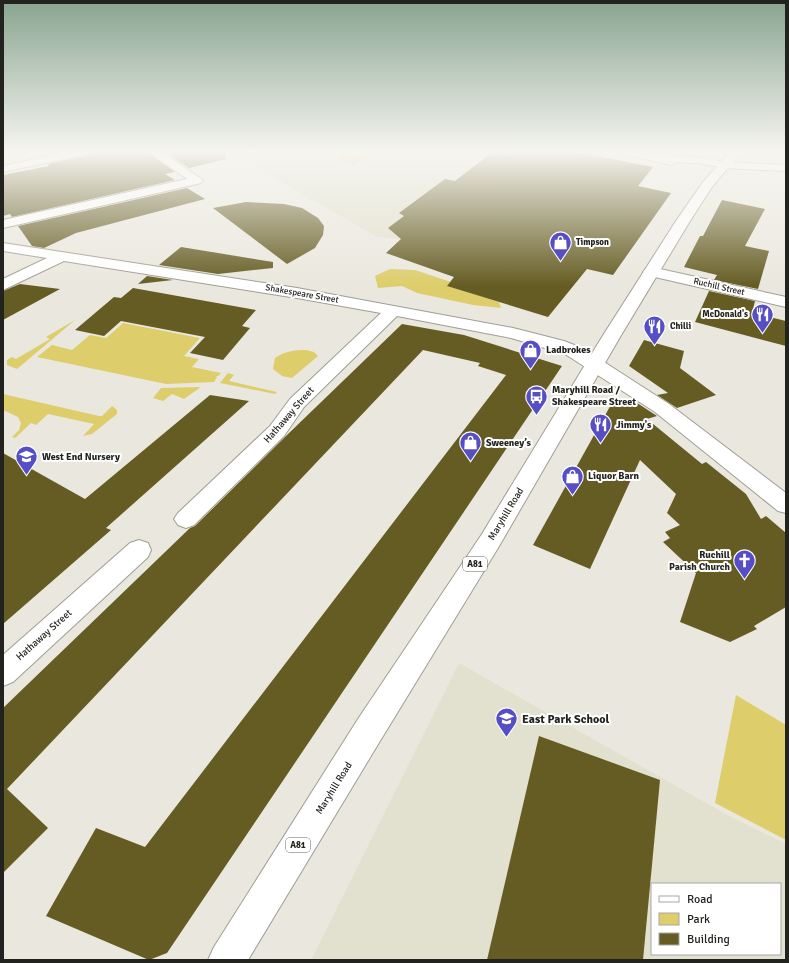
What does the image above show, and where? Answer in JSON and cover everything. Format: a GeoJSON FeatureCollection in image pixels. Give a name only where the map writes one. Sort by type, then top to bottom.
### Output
{"type":"FeatureCollection","features":[{"type":"Feature","properties":{"kind":"street"},"geometry":{"type":"LineString","coordinates":[[3,224],[127,196]]}},
{"type":"Feature","properties":{"kind":"street","name":"Maryhill Road"},"geometry":{"type":"LineString","coordinates":[[228,960],[369,730],[490,541],[594,364],[700,196]]}},
{"type":"Feature","properties":{"kind":"street","name":"Shakespeare Street"},"geometry":{"type":"LineString","coordinates":[[3,246],[297,293],[494,329],[558,344],[594,364],[662,408],[786,505]]}},
{"type":"Feature","properties":{"kind":"street"},"geometry":{"type":"LineString","coordinates":[[3,285],[63,256]]}},
{"type":"Feature","properties":{"kind":"street","name":"Ruchill Street"},"geometry":{"type":"LineString","coordinates":[[651,272],[786,302]]}},
{"type":"Feature","properties":{"kind":"street","name":"Hathaway Street"},"geometry":{"type":"LineString","coordinates":[[186,519],[277,431],[297,403],[393,311]]}},
{"type":"Feature","properties":{"kind":"street","name":"Hathaway Street"},"geometry":{"type":"LineString","coordinates":[[3,673],[139,550]]}},
{"type":"Feature","properties":{"kind":"shaded area"},"geometry":{"type":"Polygon","coordinates":[[[306,196],[669,196],[613,275],[587,269],[548,317],[447,286],[454,277],[386,253],[401,239],[377,237],[306,196]]]}},
{"type":"Feature","properties":{"kind":"shaded area","name":"East Park School"},"geometry":{"type":"Polygon","coordinates":[[[459,663],[729,816],[786,844],[786,960],[311,960],[459,663]]]}},
{"type":"Feature","properties":{"kind":"green space"},"geometry":{"type":"Polygon","coordinates":[[[390,269],[415,270],[451,282],[448,286],[499,302],[501,308],[473,305],[417,293],[402,286],[378,288],[375,276],[390,269]]]}},
{"type":"Feature","properties":{"kind":"green space"},"geometry":{"type":"Polygon","coordinates":[[[75,320],[17,369],[7,365],[7,360],[12,357],[16,359],[50,339],[46,337],[75,320]]]}},
{"type":"Feature","properties":{"kind":"green space"},"geometry":{"type":"Polygon","coordinates":[[[123,323],[200,338],[184,356],[199,359],[192,367],[221,373],[216,376],[217,377],[214,382],[166,384],[37,357],[52,345],[72,350],[90,335],[106,338],[123,323]]]}},
{"type":"Feature","properties":{"kind":"green space"},"geometry":{"type":"Polygon","coordinates":[[[306,350],[314,352],[318,356],[292,378],[282,376],[273,369],[275,358],[290,351],[306,350]]]}},
{"type":"Feature","properties":{"kind":"green space"},"geometry":{"type":"Polygon","coordinates":[[[228,373],[234,375],[229,381],[277,392],[275,394],[220,383],[228,373]]]}},
{"type":"Feature","properties":{"kind":"green space"},"geometry":{"type":"Polygon","coordinates":[[[201,387],[184,399],[172,394],[163,401],[153,398],[161,388],[201,387]]]}},
{"type":"Feature","properties":{"kind":"green space"},"geometry":{"type":"Polygon","coordinates":[[[3,394],[99,416],[102,416],[112,406],[117,410],[117,414],[92,434],[83,436],[94,424],[48,414],[36,425],[31,423],[15,438],[12,437],[19,430],[21,423],[18,417],[3,410],[3,394]]]}},
{"type":"Feature","properties":{"kind":"green space"},"geometry":{"type":"Polygon","coordinates":[[[736,695],[786,725],[786,840],[715,803],[736,695]]]}},
{"type":"Feature","properties":{"kind":"building"},"geometry":{"type":"Polygon","coordinates":[[[3,196],[105,196],[12,217],[10,214],[3,216],[3,196]]]}},
{"type":"Feature","properties":{"kind":"building"},"geometry":{"type":"Polygon","coordinates":[[[152,196],[200,196],[205,199],[76,233],[44,248],[32,246],[18,226],[152,196]]]}},
{"type":"Feature","properties":{"kind":"building"},"geometry":{"type":"Polygon","coordinates":[[[422,196],[669,196],[613,275],[587,269],[548,317],[447,286],[454,277],[386,253],[401,239],[388,228],[404,216],[399,213],[422,196]]]}},
{"type":"Feature","properties":{"kind":"building"},"geometry":{"type":"Polygon","coordinates":[[[722,200],[765,209],[745,246],[769,251],[758,289],[714,280],[717,275],[684,267],[700,236],[703,236],[722,200]]]}},
{"type":"Feature","properties":{"kind":"building"},"geometry":{"type":"Polygon","coordinates":[[[246,202],[284,204],[302,208],[318,218],[324,226],[323,235],[315,248],[287,264],[213,208],[246,202]]]}},
{"type":"Feature","properties":{"kind":"building"},"geometry":{"type":"Polygon","coordinates":[[[181,247],[273,262],[273,268],[218,274],[159,265],[181,247]]]}},
{"type":"Feature","properties":{"kind":"building"},"geometry":{"type":"Polygon","coordinates":[[[147,276],[173,280],[138,284],[147,276]]]}},
{"type":"Feature","properties":{"kind":"building"},"geometry":{"type":"Polygon","coordinates":[[[20,284],[60,289],[3,320],[3,291],[20,284]]]}},
{"type":"Feature","properties":{"kind":"building"},"geometry":{"type":"Polygon","coordinates":[[[133,288],[256,310],[242,326],[250,328],[223,360],[190,353],[205,337],[121,321],[104,336],[75,330],[114,297],[121,298],[133,288]]]}},
{"type":"Feature","properties":{"kind":"building","name":"McDonald's"},"geometry":{"type":"Polygon","coordinates":[[[709,291],[755,301],[752,313],[786,321],[786,346],[695,322],[709,291]]]}},
{"type":"Feature","properties":{"kind":"building"},"geometry":{"type":"Polygon","coordinates":[[[402,324],[464,335],[562,366],[167,953],[149,960],[46,916],[96,828],[145,847],[506,375],[478,366],[480,363],[423,350],[7,789],[48,828],[3,873],[3,708],[190,528],[195,526],[402,324]]]}},
{"type":"Feature","properties":{"kind":"building"},"geometry":{"type":"Polygon","coordinates":[[[644,340],[684,351],[680,368],[716,395],[677,408],[657,395],[668,393],[629,366],[644,340]]]}},
{"type":"Feature","properties":{"kind":"building"},"geometry":{"type":"Polygon","coordinates":[[[210,395],[249,401],[106,528],[111,530],[3,624],[3,453],[85,499],[210,395]]]}},
{"type":"Feature","properties":{"kind":"building"},"geometry":{"type":"Polygon","coordinates":[[[631,399],[657,416],[647,419],[702,464],[706,462],[746,494],[761,519],[766,516],[786,533],[786,607],[754,626],[757,629],[730,642],[680,622],[696,573],[663,542],[670,538],[665,532],[680,525],[667,513],[676,494],[640,460],[590,569],[533,545],[613,401],[631,399]]]}},
{"type":"Feature","properties":{"kind":"building"},"geometry":{"type":"Polygon","coordinates":[[[539,736],[660,780],[643,960],[487,960],[539,736]]]}},
{"type":"Feature","properties":{"kind":"place","name":"Timpson"},"geometry":{"type":"Point","coordinates":[560,262]}},
{"type":"Feature","properties":{"kind":"place","name":"McDonald's"},"geometry":{"type":"Point","coordinates":[763,334]}},
{"type":"Feature","properties":{"kind":"place","name":"Chilli"},"geometry":{"type":"Point","coordinates":[654,346]}},
{"type":"Feature","properties":{"kind":"place","name":"Ladbrokes"},"geometry":{"type":"Point","coordinates":[530,370]}},
{"type":"Feature","properties":{"kind":"place","name":"Maryhill Road / Shakespeare Street"},"geometry":{"type":"Point","coordinates":[537,416]}},
{"type":"Feature","properties":{"kind":"place","name":"Jimmy's"},"geometry":{"type":"Point","coordinates":[600,444]}},
{"type":"Feature","properties":{"kind":"place","name":"Sweeney’s"},"geometry":{"type":"Point","coordinates":[471,462]}},
{"type":"Feature","properties":{"kind":"place","name":"West End Nursery"},"geometry":{"type":"Point","coordinates":[27,476]}},
{"type":"Feature","properties":{"kind":"place","name":"Liquor Barn"},"geometry":{"type":"Point","coordinates":[573,496]}},
{"type":"Feature","properties":{"kind":"place","name":"Ruchill Parish Church"},"geometry":{"type":"Point","coordinates":[745,580]}},
{"type":"Feature","properties":{"kind":"place","name":"East Park School"},"geometry":{"type":"Point","coordinates":[507,738]}}]}
